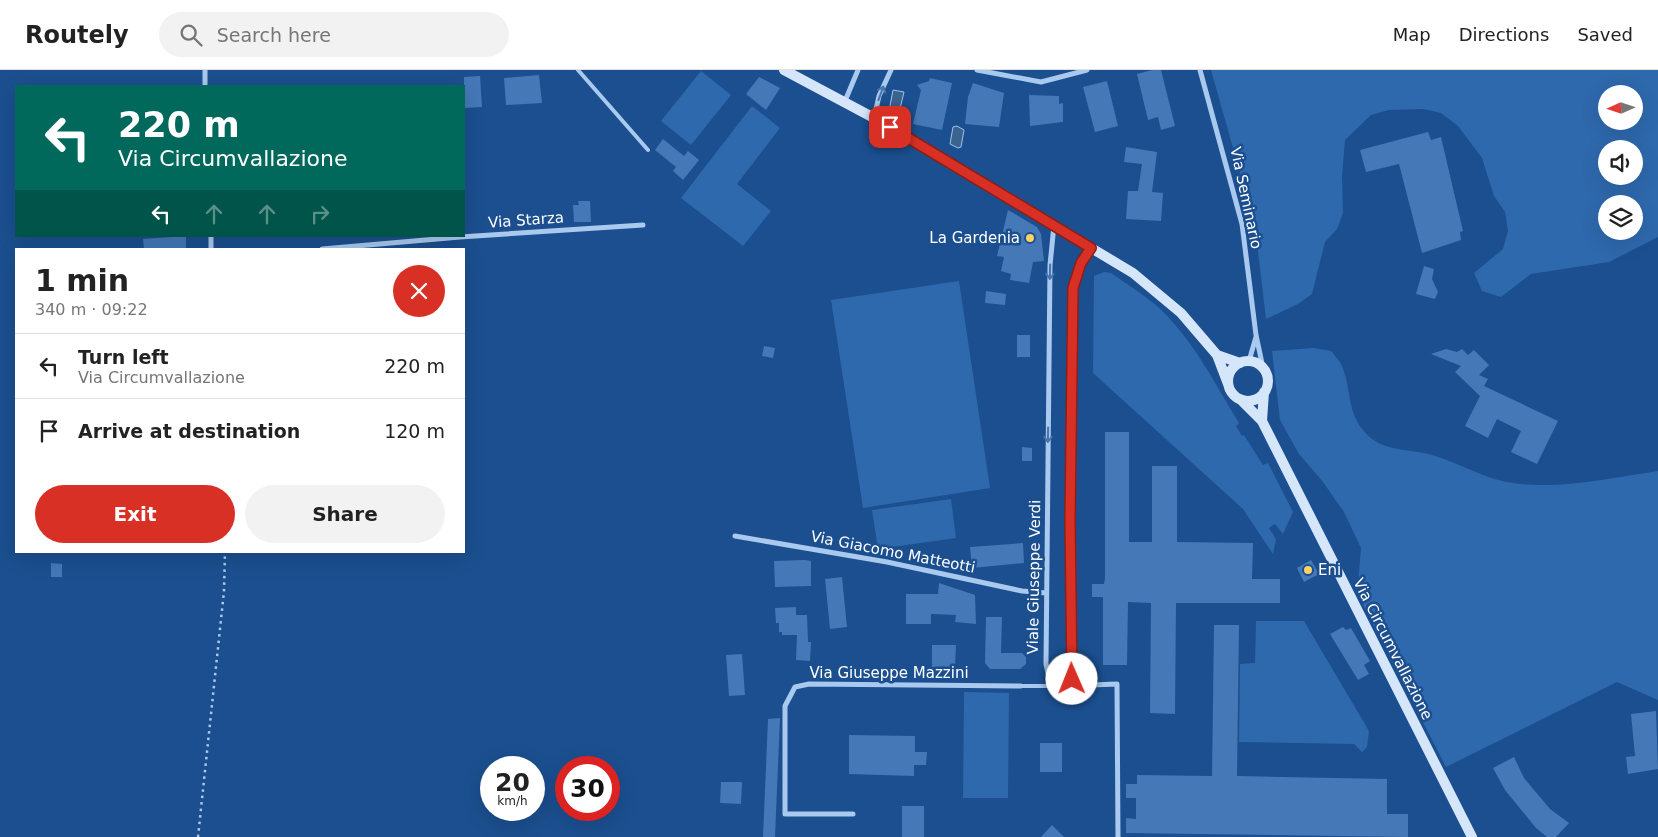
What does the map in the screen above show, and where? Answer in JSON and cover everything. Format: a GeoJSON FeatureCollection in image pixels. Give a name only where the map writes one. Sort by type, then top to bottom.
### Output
{"type":"FeatureCollection","features":[{"type":"Feature","properties":{"kind":"street"},"geometry":{"type":"LineString","coordinates":[[205,70],[206,85]]}},
{"type":"Feature","properties":{"kind":"street"},"geometry":{"type":"LineString","coordinates":[[784,70],[845,101],[1054,224],[1133,273],[1181,313],[1217,355],[1228,384],[1235,396],[1240,399],[1254,400],[1264,392]]}},
{"type":"Feature","properties":{"kind":"street"},"geometry":{"type":"LineString","coordinates":[[845,101],[858,70]]}},
{"type":"Feature","properties":{"kind":"street"},"geometry":{"type":"LineString","coordinates":[[874,118],[879,96],[891,70]]}},
{"type":"Feature","properties":{"kind":"street"},"geometry":{"type":"LineString","coordinates":[[977,70],[1041,82],[1087,70]]}},
{"type":"Feature","properties":{"kind":"street","name":"Via Seminario"},"geometry":{"type":"LineString","coordinates":[[1200,70],[1242,224],[1256,335],[1263,368]]}},
{"type":"Feature","properties":{"kind":"street","name":"Viale Giuseppe Verdi"},"geometry":{"type":"LineString","coordinates":[[1054,224],[1050,265],[1046,664],[1049,678],[1060,686]]}},
{"type":"Feature","properties":{"kind":"street","name":"Via Starza"},"geometry":{"type":"LineString","coordinates":[[465,237],[643,225]]}},
{"type":"Feature","properties":{"kind":"street","name":"Via Starza"},"geometry":{"type":"LineString","coordinates":[[334,248],[460,237]]}},
{"type":"Feature","properties":{"kind":"street"},"geometry":{"type":"LineString","coordinates":[[1060,686],[1072,679],[1070,490],[1073,288],[1081,263],[1091,248]]}},
{"type":"Feature","properties":{"kind":"street","name":"Via Seminario"},"geometry":{"type":"LineString","coordinates":[[1244,362],[1256,335]]}},
{"type":"Feature","properties":{"kind":"street"},"geometry":{"type":"LineString","coordinates":[[1217,355],[1263,368],[1268,380],[1264,392],[1262,421]]}},
{"type":"Feature","properties":{"kind":"street"},"geometry":{"type":"LineString","coordinates":[[1228,384],[1230,371],[1244,362]]}},
{"type":"Feature","properties":{"kind":"street","name":"Via Circumvallazione"},"geometry":{"type":"LineString","coordinates":[[1240,399],[1262,421],[1472,837]]}},
{"type":"Feature","properties":{"kind":"street","name":"Via Giacomo Matteotti"},"geometry":{"type":"LineString","coordinates":[[735,536],[888,562],[1022,591],[1046,593]]}},
{"type":"Feature","properties":{"kind":"street","name":"Via Giuseppe Mazzini"},"geometry":{"type":"LineString","coordinates":[[853,814],[785,814],[786,706],[794,687],[809,684],[1021,686]]}},
{"type":"Feature","properties":{"kind":"street"},"geometry":{"type":"LineString","coordinates":[[1060,686],[1117,684],[1118,837]]}},
{"type":"Feature","properties":{"kind":"lane"},"geometry":{"type":"LineString","coordinates":[[578,70],[648,150]]}},
{"type":"Feature","properties":{"kind":"lane","name":"Via Giuseppe Mazzini"},"geometry":{"type":"LineString","coordinates":[[1021,686],[1060,686]]}},
{"type":"Feature","properties":{"kind":"path"},"geometry":{"type":"LineString","coordinates":[[198,837],[224,591],[225,553]]}},
{"type":"Feature","properties":{"kind":"shaded area"},"geometry":{"type":"Polygon","coordinates":[[[1211,70],[1658,70],[1658,237],[1609,262],[1531,274],[1501,297],[1482,291],[1474,273],[1503,249],[1508,231],[1505,212],[1494,196],[1482,158],[1458,126],[1441,113],[1424,109],[1389,110],[1371,115],[1345,140],[1342,176],[1343,213],[1337,229],[1325,242],[1312,294],[1298,304],[1266,319],[1255,226],[1211,70]]]}},
{"type":"Feature","properties":{"kind":"shaded area"},"geometry":{"type":"Polygon","coordinates":[[[701,71],[731,95],[691,145],[661,121],[701,71]]]}},
{"type":"Feature","properties":{"kind":"shaded area"},"geometry":{"type":"Polygon","coordinates":[[[893,90],[904,92],[899,113],[889,111],[893,90]]]}},
{"type":"Feature","properties":{"kind":"shaded area"},"geometry":{"type":"Polygon","coordinates":[[[752,106],[780,128],[737,184],[771,211],[743,246],[681,198],[752,106]]]}},
{"type":"Feature","properties":{"kind":"shaded area"},"geometry":{"type":"Polygon","coordinates":[[[957,126],[964,130],[961,147],[958,148],[950,144],[953,127],[957,126]]]}},
{"type":"Feature","properties":{"kind":"shaded area"},"geometry":{"type":"Polygon","coordinates":[[[1104,272],[1111,273],[1141,293],[1171,320],[1193,347],[1212,378],[1239,423],[1236,426],[1242,436],[1244,435],[1263,465],[1268,463],[1293,512],[1283,534],[1275,524],[1269,528],[1276,539],[1273,554],[1243,509],[1093,373],[1094,276],[1104,272]]]}},
{"type":"Feature","properties":{"kind":"shaded area"},"geometry":{"type":"Polygon","coordinates":[[[959,281],[990,488],[863,508],[831,300],[959,281]]]}},
{"type":"Feature","properties":{"kind":"shaded area"},"geometry":{"type":"Polygon","coordinates":[[[1313,348],[1331,351],[1338,360],[1345,374],[1354,415],[1358,423],[1370,437],[1386,446],[1432,455],[1497,480],[1526,484],[1564,484],[1658,471],[1658,700],[1617,682],[1446,767],[1362,603],[1358,585],[1361,548],[1344,512],[1323,482],[1299,454],[1280,420],[1272,351],[1313,348]]]}},
{"type":"Feature","properties":{"kind":"shaded area"},"geometry":{"type":"Polygon","coordinates":[[[951,499],[956,538],[878,549],[872,510],[951,499]]]}},
{"type":"Feature","properties":{"kind":"shaded area"},"geometry":{"type":"Polygon","coordinates":[[[1256,621],[1304,621],[1369,731],[1367,747],[1362,752],[1354,744],[1239,742],[1240,664],[1255,663],[1256,621]]]}},
{"type":"Feature","properties":{"kind":"shaded area"},"geometry":{"type":"Polygon","coordinates":[[[964,692],[1009,693],[1008,798],[963,798],[964,692]]]}},
{"type":"Feature","properties":{"kind":"building"},"geometry":{"type":"Polygon","coordinates":[[[1161,70],[1175,126],[1161,130],[1158,117],[1148,120],[1137,74],[1161,70]]]}},
{"type":"Feature","properties":{"kind":"building"},"geometry":{"type":"Polygon","coordinates":[[[539,75],[542,103],[506,105],[504,78],[539,75]]]}},
{"type":"Feature","properties":{"kind":"building"},"geometry":{"type":"Polygon","coordinates":[[[480,76],[482,107],[465,108],[464,77],[480,76]]]}},
{"type":"Feature","properties":{"kind":"building"},"geometry":{"type":"Polygon","coordinates":[[[759,77],[780,88],[766,110],[746,94],[759,77]]]}},
{"type":"Feature","properties":{"kind":"building"},"geometry":{"type":"Polygon","coordinates":[[[930,78],[952,83],[942,130],[913,124],[921,90],[917,85],[929,81],[930,78]]]}},
{"type":"Feature","properties":{"kind":"building"},"geometry":{"type":"Polygon","coordinates":[[[1107,81],[1118,126],[1095,132],[1083,87],[1107,81]]]}},
{"type":"Feature","properties":{"kind":"building"},"geometry":{"type":"Polygon","coordinates":[[[973,83],[1004,93],[999,127],[965,124],[968,97],[973,83]]]}},
{"type":"Feature","properties":{"kind":"building"},"geometry":{"type":"Polygon","coordinates":[[[1029,95],[1059,96],[1059,104],[1063,103],[1063,122],[1030,126],[1029,95]]]}},
{"type":"Feature","properties":{"kind":"building"},"geometry":{"type":"Polygon","coordinates":[[[1428,132],[1431,140],[1441,137],[1463,231],[1460,232],[1461,240],[1422,253],[1399,164],[1366,172],[1360,150],[1428,132]]]}},
{"type":"Feature","properties":{"kind":"building"},"geometry":{"type":"Polygon","coordinates":[[[663,139],[684,156],[688,151],[699,160],[683,180],[673,171],[676,167],[655,150],[663,139]]]}},
{"type":"Feature","properties":{"kind":"building"},"geometry":{"type":"Polygon","coordinates":[[[1126,147],[1157,152],[1152,192],[1163,193],[1161,221],[1126,219],[1128,191],[1138,191],[1142,164],[1124,162],[1126,147]]]}},
{"type":"Feature","properties":{"kind":"building"},"geometry":{"type":"Polygon","coordinates":[[[578,201],[590,201],[591,222],[574,222],[573,205],[579,205],[578,201]]]}},
{"type":"Feature","properties":{"kind":"building"},"geometry":{"type":"Polygon","coordinates":[[[1008,210],[1037,227],[1041,234],[1044,261],[1033,262],[1029,283],[1010,280],[1011,274],[1001,271],[1004,257],[997,256],[1008,210]]]}},
{"type":"Feature","properties":{"kind":"building"},"geometry":{"type":"Polygon","coordinates":[[[186,237],[186,248],[144,248],[143,239],[186,237]]]}},
{"type":"Feature","properties":{"kind":"building"},"geometry":{"type":"Polygon","coordinates":[[[1424,266],[1434,269],[1432,279],[1438,292],[1435,299],[1416,294],[1424,266]]]}},
{"type":"Feature","properties":{"kind":"building"},"geometry":{"type":"Polygon","coordinates":[[[986,291],[1006,294],[1005,305],[985,303],[986,291]]]}},
{"type":"Feature","properties":{"kind":"building"},"geometry":{"type":"Polygon","coordinates":[[[1017,335],[1030,335],[1030,357],[1017,357],[1017,335]]]}},
{"type":"Feature","properties":{"kind":"building"},"geometry":{"type":"Polygon","coordinates":[[[764,346],[775,348],[773,358],[762,356],[764,346]]]}},
{"type":"Feature","properties":{"kind":"building"},"geometry":{"type":"Polygon","coordinates":[[[1446,349],[1457,352],[1462,349],[1468,355],[1474,350],[1489,365],[1479,375],[1488,379],[1484,386],[1558,421],[1537,464],[1511,452],[1521,431],[1497,419],[1488,438],[1465,426],[1480,396],[1455,372],[1461,366],[1431,354],[1446,349]]]}},
{"type":"Feature","properties":{"kind":"building"},"geometry":{"type":"Polygon","coordinates":[[[1105,432],[1129,432],[1129,542],[1152,542],[1152,466],[1177,466],[1177,542],[1253,543],[1252,579],[1280,579],[1280,603],[1176,603],[1175,714],[1150,713],[1151,603],[1128,602],[1127,665],[1103,665],[1103,597],[1092,597],[1092,584],[1104,584],[1105,578],[1105,432]]]}},
{"type":"Feature","properties":{"kind":"building"},"geometry":{"type":"Polygon","coordinates":[[[1022,447],[1032,448],[1032,461],[1022,461],[1022,447]]]}},
{"type":"Feature","properties":{"kind":"building"},"geometry":{"type":"Polygon","coordinates":[[[1023,543],[1024,563],[972,568],[970,547],[1023,543]]]}},
{"type":"Feature","properties":{"kind":"building"},"geometry":{"type":"Polygon","coordinates":[[[1311,560],[1319,574],[1304,582],[1297,568],[1311,560]]]}},
{"type":"Feature","properties":{"kind":"building"},"geometry":{"type":"Polygon","coordinates":[[[774,561],[811,561],[811,586],[775,587],[774,561]]]}},
{"type":"Feature","properties":{"kind":"building"},"geometry":{"type":"Polygon","coordinates":[[[51,563],[62,564],[62,577],[51,577],[51,563]]]}},
{"type":"Feature","properties":{"kind":"building"},"geometry":{"type":"Polygon","coordinates":[[[842,577],[847,627],[830,629],[825,579],[842,577]]]}},
{"type":"Feature","properties":{"kind":"building"},"geometry":{"type":"Polygon","coordinates":[[[939,583],[975,595],[976,624],[955,622],[956,615],[931,614],[931,624],[906,624],[906,594],[938,594],[939,583]]]}},
{"type":"Feature","properties":{"kind":"building"},"geometry":{"type":"Polygon","coordinates":[[[796,607],[796,615],[807,615],[808,642],[811,642],[810,661],[796,660],[797,635],[782,635],[782,632],[779,632],[779,623],[776,623],[775,608],[796,607]]]}},
{"type":"Feature","properties":{"kind":"building"},"geometry":{"type":"Polygon","coordinates":[[[986,617],[1002,617],[1001,653],[1022,653],[1026,657],[1026,664],[1020,669],[990,669],[985,663],[986,617]]]}},
{"type":"Feature","properties":{"kind":"building"},"geometry":{"type":"Polygon","coordinates":[[[1214,625],[1239,625],[1237,776],[1387,779],[1387,814],[1408,814],[1408,837],[1126,833],[1126,818],[1136,819],[1136,798],[1126,798],[1126,784],[1137,784],[1137,775],[1212,776],[1214,625]]]}},
{"type":"Feature","properties":{"kind":"building"},"geometry":{"type":"Polygon","coordinates":[[[1343,627],[1346,630],[1351,628],[1370,661],[1364,665],[1369,674],[1358,680],[1330,634],[1343,627]]]}},
{"type":"Feature","properties":{"kind":"building"},"geometry":{"type":"Polygon","coordinates":[[[932,645],[956,645],[955,668],[932,667],[932,645]]]}},
{"type":"Feature","properties":{"kind":"building"},"geometry":{"type":"Polygon","coordinates":[[[742,654],[745,695],[729,696],[726,655],[742,654]]]}},
{"type":"Feature","properties":{"kind":"building"},"geometry":{"type":"Polygon","coordinates":[[[1656,711],[1658,769],[1628,774],[1626,757],[1635,756],[1631,714],[1656,711]]]}},
{"type":"Feature","properties":{"kind":"building"},"geometry":{"type":"Polygon","coordinates":[[[780,718],[775,837],[763,837],[768,719],[780,718]]]}},
{"type":"Feature","properties":{"kind":"building"},"geometry":{"type":"Polygon","coordinates":[[[849,735],[915,736],[915,752],[927,752],[926,765],[914,765],[914,776],[849,774],[849,735]]]}},
{"type":"Feature","properties":{"kind":"building"},"geometry":{"type":"Polygon","coordinates":[[[1040,743],[1062,743],[1062,772],[1040,772],[1040,743]]]}},
{"type":"Feature","properties":{"kind":"building"},"geometry":{"type":"Polygon","coordinates":[[[1514,757],[1524,778],[1550,809],[1569,823],[1556,837],[1547,837],[1536,828],[1505,790],[1493,768],[1514,757]]]}},
{"type":"Feature","properties":{"kind":"building"},"geometry":{"type":"Polygon","coordinates":[[[721,782],[742,782],[741,804],[720,803],[721,782]]]}},
{"type":"Feature","properties":{"kind":"building"},"geometry":{"type":"Polygon","coordinates":[[[902,806],[924,806],[924,837],[902,837],[902,806]]]}},
{"type":"Feature","properties":{"kind":"building"},"geometry":{"type":"Polygon","coordinates":[[[1052,825],[1064,837],[1041,837],[1052,825]]]}},
{"type":"Feature","properties":{"kind":"place","name":"La Gardenia"},"geometry":{"type":"Point","coordinates":[1030,238]}},
{"type":"Feature","properties":{"kind":"place","name":"Eni"},"geometry":{"type":"Point","coordinates":[1308,570]}},
{"type":"Feature","properties":{"kind":"route"},"geometry":{"type":"LineString","coordinates":[[890,127],[1091,248],[1081,263],[1073,288],[1069,610],[1072,679]]}}]}
